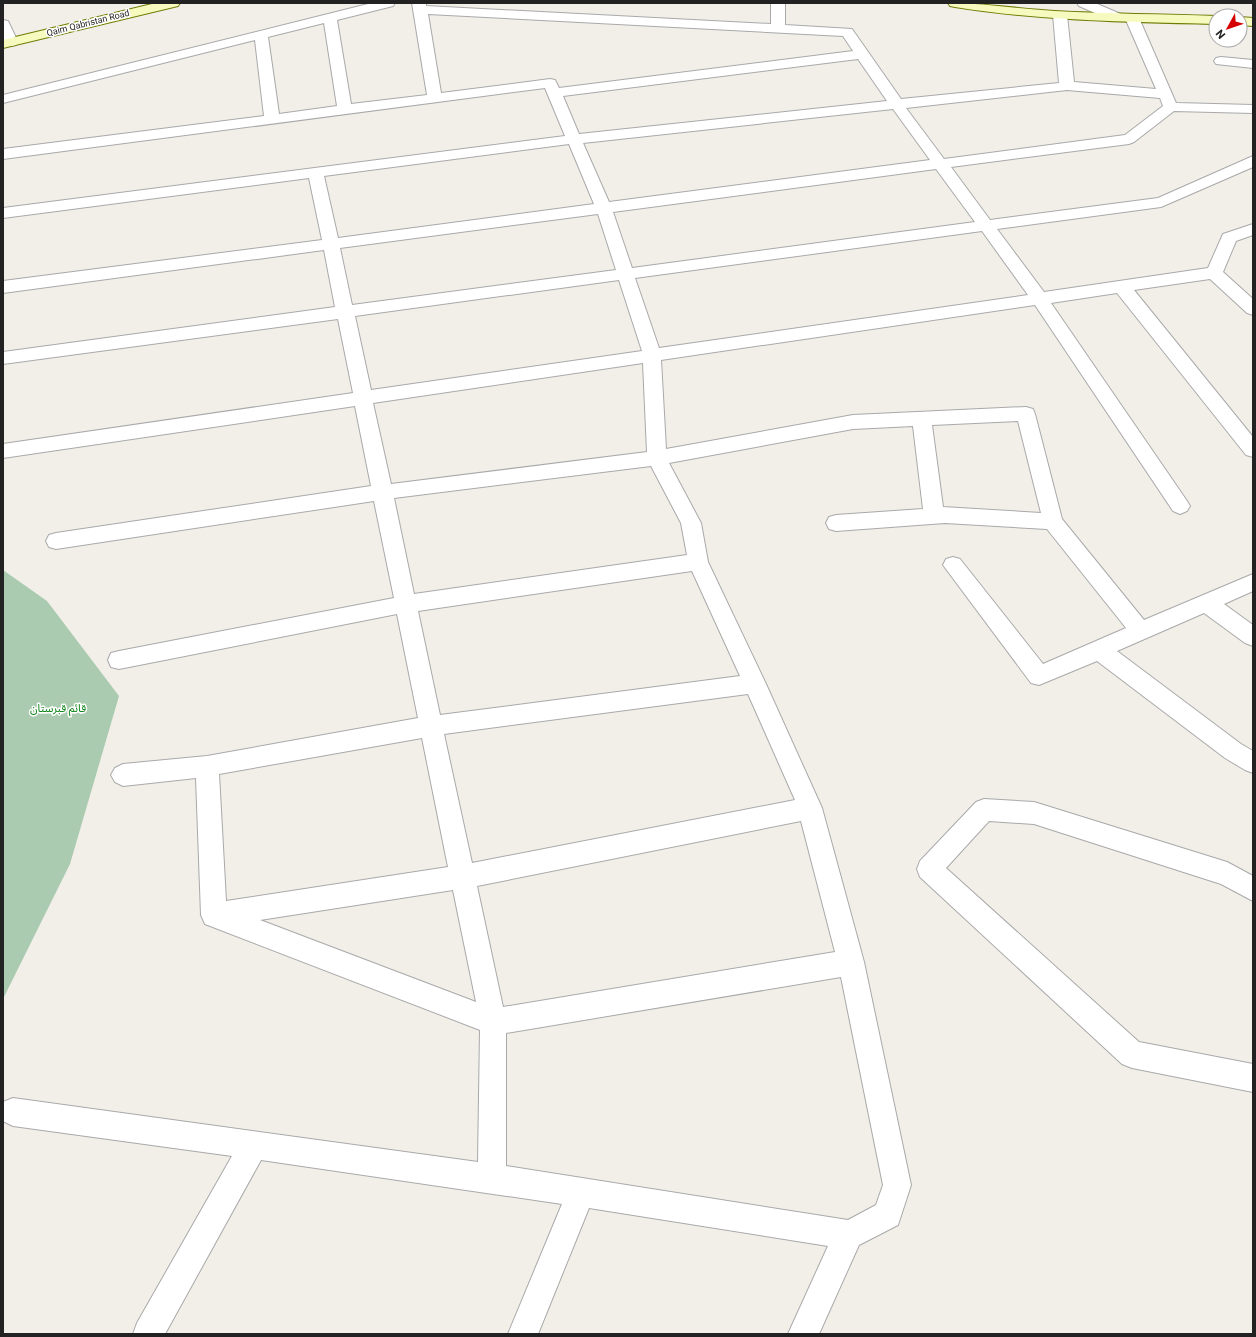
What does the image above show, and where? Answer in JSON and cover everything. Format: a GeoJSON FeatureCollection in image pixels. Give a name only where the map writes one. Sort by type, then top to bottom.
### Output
{"type":"FeatureCollection","features":[{"type":"Feature","properties":{"kind":"street","name":"Qaim Qabristan Road"},"geometry":{"type":"LineString","coordinates":[[7,43],[173,3]]}},
{"type":"Feature","properties":{"kind":"street"},"geometry":{"type":"LineString","coordinates":[[3,99],[388,3]]}},
{"type":"Feature","properties":{"kind":"street"},"geometry":{"type":"LineString","coordinates":[[778,3],[778,28]]}},
{"type":"Feature","properties":{"kind":"street"},"geometry":{"type":"LineString","coordinates":[[955,3],[990,10],[1060,15],[1208,20]]}},
{"type":"Feature","properties":{"kind":"street"},"geometry":{"type":"LineString","coordinates":[[1084,3],[1125,18],[1168,101]]}},
{"type":"Feature","properties":{"kind":"street"},"geometry":{"type":"LineString","coordinates":[[435,98],[419,7],[847,32],[940,164],[1040,299],[1180,506]]}},
{"type":"Feature","properties":{"kind":"street"},"geometry":{"type":"LineString","coordinates":[[1060,15],[1067,86]]}},
{"type":"Feature","properties":{"kind":"street"},"geometry":{"type":"LineString","coordinates":[[330,18],[344,110]]}},
{"type":"Feature","properties":{"kind":"street"},"geometry":{"type":"LineString","coordinates":[[3,24],[7,43]]}},
{"type":"Feature","properties":{"kind":"street"},"geometry":{"type":"LineString","coordinates":[[261,35],[272,119]]}},
{"type":"Feature","properties":{"kind":"street"},"geometry":{"type":"LineString","coordinates":[[555,93],[862,54]]}},
{"type":"Feature","properties":{"kind":"street"},"geometry":{"type":"LineString","coordinates":[[1221,61],[1253,64]]}},
{"type":"Feature","properties":{"kind":"street"},"geometry":{"type":"LineString","coordinates":[[3,154],[550,83],[604,208],[652,355],[657,458],[691,523],[698,562],[755,684],[810,808],[850,962],[897,1185],[888,1215],[849,1235],[492,1178],[13,1112]]}},
{"type":"Feature","properties":{"kind":"street"},"geometry":{"type":"LineString","coordinates":[[3,213],[574,139],[1067,86],[1168,101],[1253,109]]}},
{"type":"Feature","properties":{"kind":"street"},"geometry":{"type":"LineString","coordinates":[[3,287],[1128,138],[1168,101]]}},
{"type":"Feature","properties":{"kind":"street"},"geometry":{"type":"LineString","coordinates":[[3,358],[1162,202],[1253,161]]}},
{"type":"Feature","properties":{"kind":"street"},"geometry":{"type":"LineString","coordinates":[[316,172],[493,1022],[492,1178]]}},
{"type":"Feature","properties":{"kind":"street"},"geometry":{"type":"LineString","coordinates":[[1214,273],[1229,238],[1253,229]]}},
{"type":"Feature","properties":{"kind":"street"},"geometry":{"type":"LineString","coordinates":[[3,451],[1214,273]]}},
{"type":"Feature","properties":{"kind":"street"},"geometry":{"type":"LineString","coordinates":[[1214,273],[1253,309]]}},
{"type":"Feature","properties":{"kind":"street"},"geometry":{"type":"LineString","coordinates":[[1122,287],[1253,450]]}},
{"type":"Feature","properties":{"kind":"street"},"geometry":{"type":"LineString","coordinates":[[56,541],[383,492],[657,458],[853,422],[1026,414],[1053,522],[1141,632]]}},
{"type":"Feature","properties":{"kind":"street"},"geometry":{"type":"LineString","coordinates":[[922,418],[934,516]]}},
{"type":"Feature","properties":{"kind":"street"},"geometry":{"type":"LineString","coordinates":[[836,523],[945,515],[1053,522]]}},
{"type":"Feature","properties":{"kind":"street"},"geometry":{"type":"LineString","coordinates":[[119,660],[406,604],[698,562]]}},
{"type":"Feature","properties":{"kind":"street"},"geometry":{"type":"LineString","coordinates":[[953,565],[1039,676],[1253,582]]}},
{"type":"Feature","properties":{"kind":"street"},"geometry":{"type":"LineString","coordinates":[[1206,603],[1253,637]]}},
{"type":"Feature","properties":{"kind":"street"},"geometry":{"type":"LineString","coordinates":[[1099,650],[1233,751],[1253,762]]}},
{"type":"Feature","properties":{"kind":"street"},"geometry":{"type":"LineString","coordinates":[[123,775],[207,766],[432,726],[755,684]]}},
{"type":"Feature","properties":{"kind":"street"},"geometry":{"type":"LineString","coordinates":[[207,766],[214,915]]}},
{"type":"Feature","properties":{"kind":"street"},"geometry":{"type":"LineString","coordinates":[[214,915],[463,877],[810,808]]}},
{"type":"Feature","properties":{"kind":"street"},"geometry":{"type":"LineString","coordinates":[[1253,888],[1227,874],[1041,815],[1027,812],[984,810],[929,869],[1132,1054],[1253,1078]]}},
{"type":"Feature","properties":{"kind":"street"},"geometry":{"type":"LineString","coordinates":[[214,915],[493,1022],[850,962]]}},
{"type":"Feature","properties":{"kind":"street"},"geometry":{"type":"LineString","coordinates":[[148,1334],[254,1145]]}},
{"type":"Feature","properties":{"kind":"street"},"geometry":{"type":"LineString","coordinates":[[523,1334],[581,1192]]}},
{"type":"Feature","properties":{"kind":"street"},"geometry":{"type":"LineString","coordinates":[[804,1334],[849,1235]]}},
{"type":"Feature","properties":{"kind":"green space","name":"قائم قبرستان"},"geometry":{"type":"Polygon","coordinates":[[[3,570],[47,601],[119,696],[70,864],[3,999],[3,570]]]}}]}
